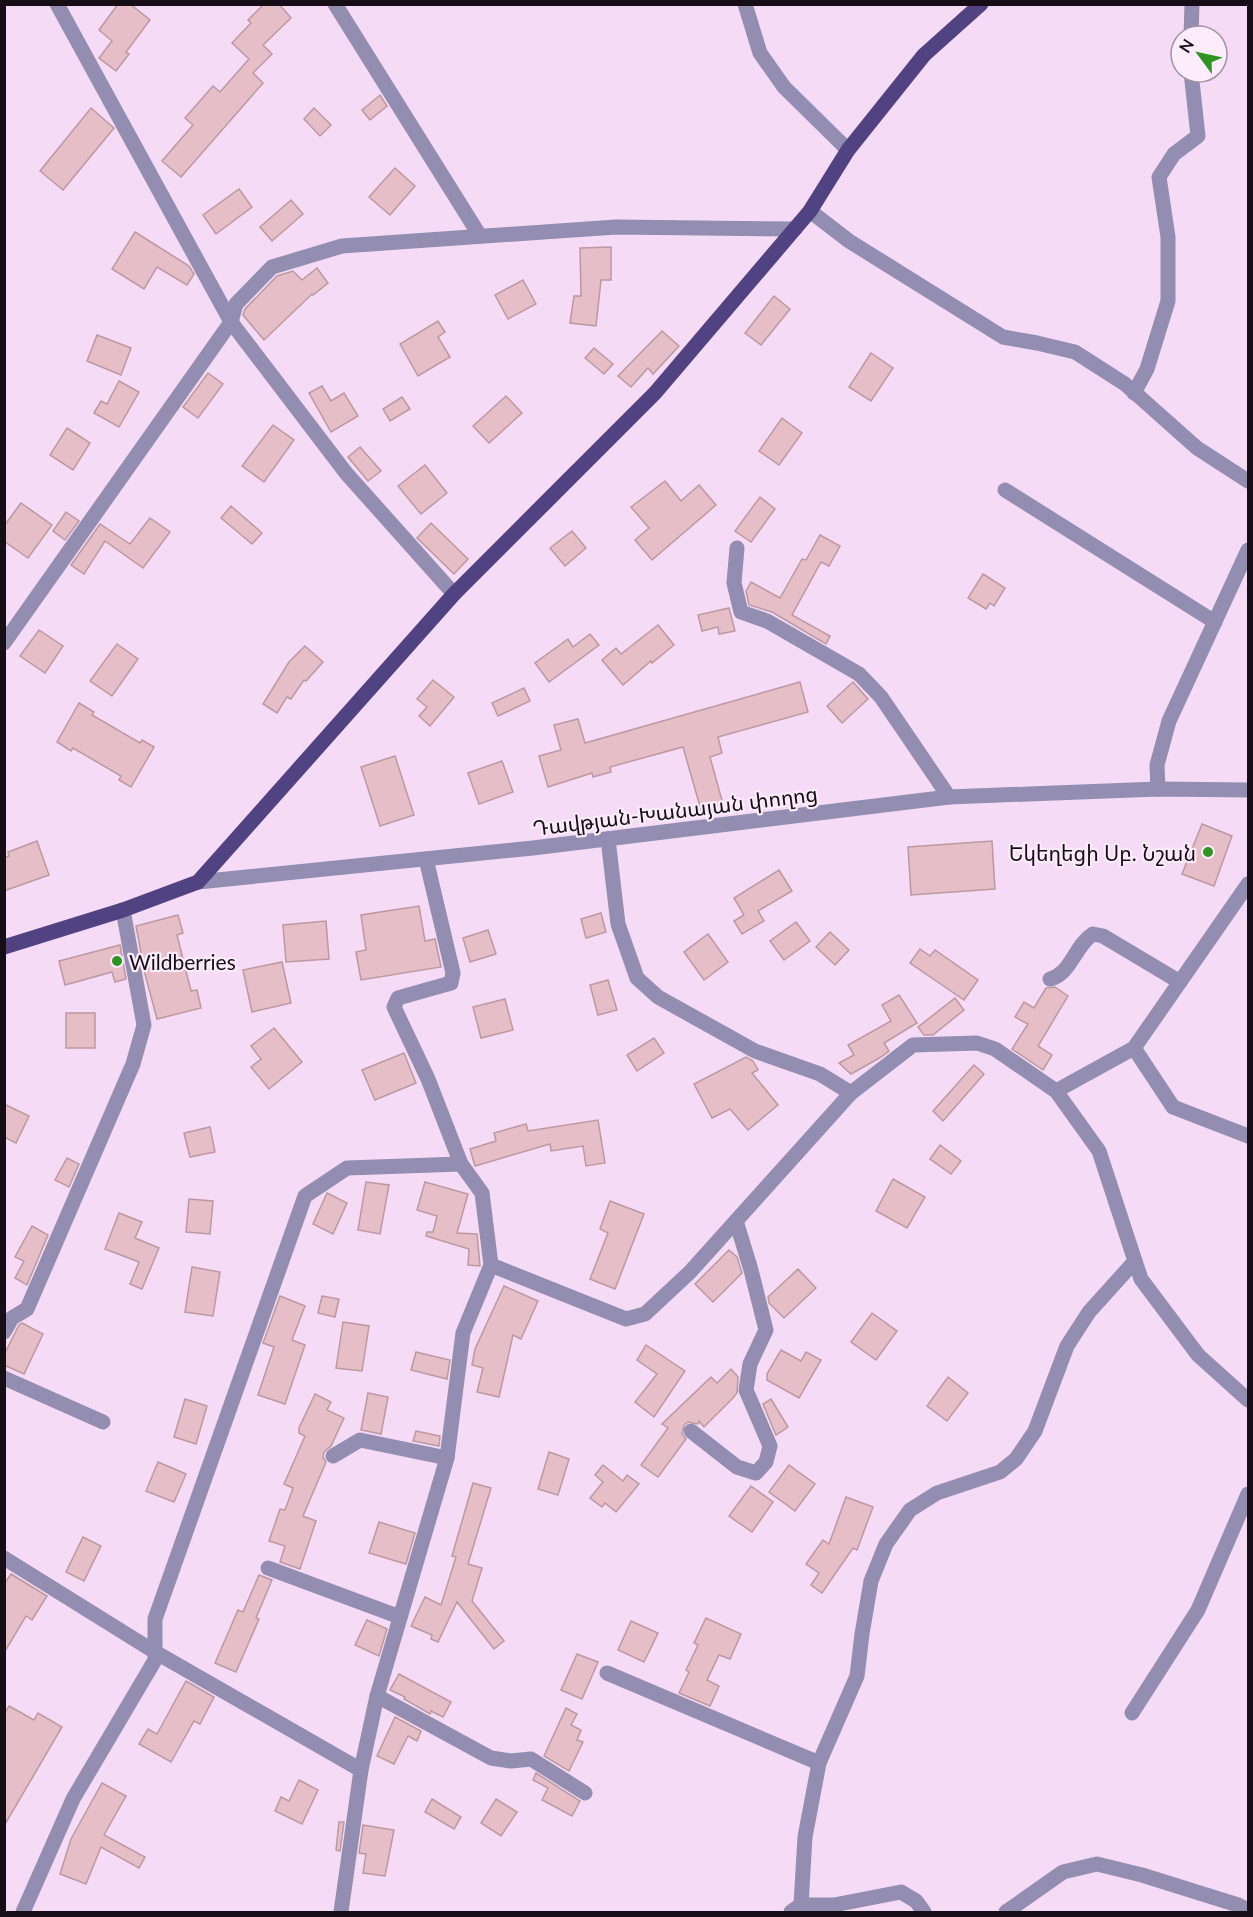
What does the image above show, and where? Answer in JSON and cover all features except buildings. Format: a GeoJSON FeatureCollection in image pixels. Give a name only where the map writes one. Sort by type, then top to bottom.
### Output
{"type":"FeatureCollection","features":[{"type":"Feature","properties":{"kind":"main road"},"geometry":{"type":"LineString","coordinates":[[4,947],[123,910],[198,882],[454,594],[654,393],[810,211],[848,150],[924,55],[981,4]]}},
{"type":"Feature","properties":{"kind":"street"},"geometry":{"type":"LineString","coordinates":[[57,4],[231,322],[346,472],[454,594]]}},
{"type":"Feature","properties":{"kind":"street"},"geometry":{"type":"LineString","coordinates":[[335,4],[480,236]]}},
{"type":"Feature","properties":{"kind":"street"},"geometry":{"type":"LineString","coordinates":[[745,4],[760,52],[784,87],[848,150]]}},
{"type":"Feature","properties":{"kind":"street"},"geometry":{"type":"LineString","coordinates":[[1191,24],[1192,4]]}},
{"type":"Feature","properties":{"kind":"street"},"geometry":{"type":"LineString","coordinates":[[1134,393],[1147,369],[1168,301],[1168,237],[1159,177],[1174,154],[1198,136],[1192,84]]}},
{"type":"Feature","properties":{"kind":"street"},"geometry":{"type":"LineString","coordinates":[[810,211],[849,241],[1003,337],[1075,352],[1125,384],[1197,448],[1248,481]]}},
{"type":"Feature","properties":{"kind":"street"},"geometry":{"type":"LineString","coordinates":[[4,643],[231,322],[236,304],[272,267],[342,246],[615,227],[795,229]]}},
{"type":"Feature","properties":{"kind":"street"},"geometry":{"type":"LineString","coordinates":[[1005,490],[1215,622]]}},
{"type":"Feature","properties":{"kind":"street"},"geometry":{"type":"LineString","coordinates":[[737,548],[734,583],[741,612],[767,621],[859,674],[881,697],[949,797]]}},
{"type":"Feature","properties":{"kind":"street"},"geometry":{"type":"LineString","coordinates":[[1158,789],[1157,765],[1169,721],[1248,550]]}},
{"type":"Feature","properties":{"kind":"street","name":"Դավթյան-Խանայան փողոց"},"geometry":{"type":"LineString","coordinates":[[198,882],[608,839],[949,797],[1158,789],[1241,790]]}},
{"type":"Feature","properties":{"kind":"street"},"geometry":{"type":"LineString","coordinates":[[1241,790],[1248,799]]}},
{"type":"Feature","properties":{"kind":"street"},"geometry":{"type":"LineString","coordinates":[[608,839],[618,924],[637,978],[658,997],[755,1052],[820,1074],[851,1093]]}},
{"type":"Feature","properties":{"kind":"street"},"geometry":{"type":"LineString","coordinates":[[341,1912],[361,1770],[377,1696],[447,1458],[463,1333],[491,1265],[482,1193],[461,1164],[428,1079],[394,1007],[398,998],[451,983],[453,973],[426,859]]}},
{"type":"Feature","properties":{"kind":"street"},"geometry":{"type":"LineString","coordinates":[[1056,1091],[1134,1048],[1248,884]]}},
{"type":"Feature","properties":{"kind":"street"},"geometry":{"type":"LineString","coordinates":[[4,1332],[12,1318],[27,1309],[133,1065],[144,1025],[123,910]]}},
{"type":"Feature","properties":{"kind":"street"},"geometry":{"type":"LineString","coordinates":[[1050,979],[1057,977],[1085,939],[1093,934],[1103,936],[1180,982]]}},
{"type":"Feature","properties":{"kind":"street"},"geometry":{"type":"LineString","coordinates":[[491,1265],[626,1319],[645,1314],[690,1272],[851,1093],[913,1045],[977,1043],[995,1049],[1056,1091],[1099,1151],[1141,1279],[1198,1355],[1248,1400]]}},
{"type":"Feature","properties":{"kind":"street"},"geometry":{"type":"LineString","coordinates":[[1134,1048],[1173,1107],[1248,1136]]}},
{"type":"Feature","properties":{"kind":"street"},"geometry":{"type":"LineString","coordinates":[[23,1912],[73,1799],[155,1660],[155,1619],[305,1196],[347,1168],[461,1164]]}},
{"type":"Feature","properties":{"kind":"street"},"geometry":{"type":"LineString","coordinates":[[691,1431],[736,1467],[756,1473],[766,1462],[770,1446],[746,1390],[750,1365],[766,1330],[752,1270],[736,1221]]}},
{"type":"Feature","properties":{"kind":"street"},"geometry":{"type":"LineString","coordinates":[[924,1912],[916,1901],[901,1892],[834,1905],[796,1909],[805,1837],[819,1763],[857,1676],[872,1581],[886,1544],[910,1510],[938,1493],[1000,1472],[1016,1458],[1035,1431],[1067,1346],[1089,1312],[1135,1261]]}},
{"type":"Feature","properties":{"kind":"street"},"geometry":{"type":"LineString","coordinates":[[4,1378],[103,1422]]}},
{"type":"Feature","properties":{"kind":"street"},"geometry":{"type":"LineString","coordinates":[[333,1456],[360,1440],[447,1458]]}},
{"type":"Feature","properties":{"kind":"street"},"geometry":{"type":"LineString","coordinates":[[1132,1713],[1198,1610],[1248,1494]]}},
{"type":"Feature","properties":{"kind":"street"},"geometry":{"type":"LineString","coordinates":[[4,1558],[155,1652],[361,1770]]}},
{"type":"Feature","properties":{"kind":"street"},"geometry":{"type":"LineString","coordinates":[[268,1568],[400,1617]]}},
{"type":"Feature","properties":{"kind":"street"},"geometry":{"type":"LineString","coordinates":[[607,1673],[819,1763]]}},
{"type":"Feature","properties":{"kind":"street"},"geometry":{"type":"LineString","coordinates":[[377,1696],[491,1758],[511,1761],[531,1759],[585,1792]]}},
{"type":"Feature","properties":{"kind":"street"},"geometry":{"type":"LineString","coordinates":[[1006,1912],[1063,1872],[1097,1864],[1142,1875],[1248,1910]]}},
{"type":"Feature","properties":{"kind":"place","name":"Եկեղեցի Սբ. Նշան"},"geometry":{"type":"Point","coordinates":[1208,852]}},
{"type":"Feature","properties":{"kind":"place","name":"Wildberries"},"geometry":{"type":"Point","coordinates":[117,961]}}]}
